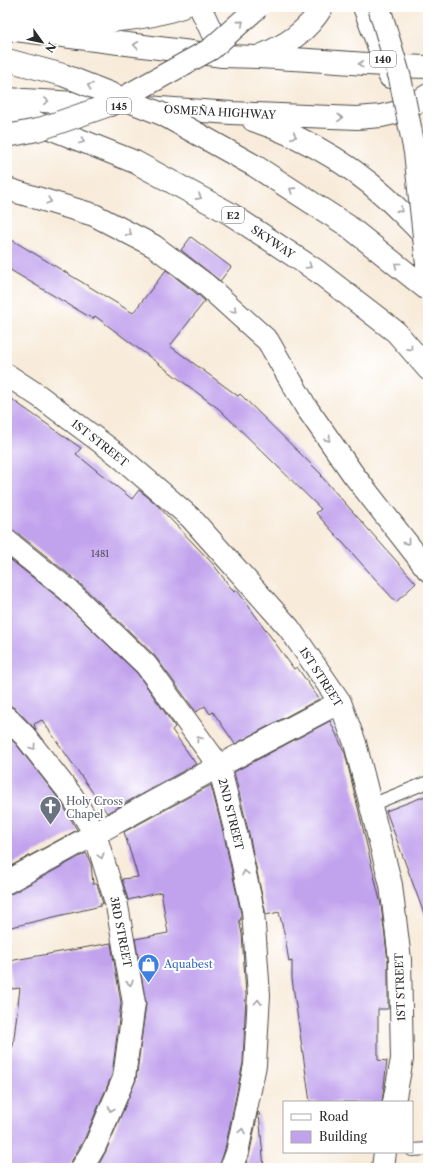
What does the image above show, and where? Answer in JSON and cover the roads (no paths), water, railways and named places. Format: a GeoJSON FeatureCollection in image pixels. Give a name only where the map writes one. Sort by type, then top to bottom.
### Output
{"type":"FeatureCollection","features":[{"type":"Feature","properties":{"kind":"main road"},"geometry":{"type":"LineString","coordinates":[[7,9],[83,19],[118,20],[160,14],[182,7]]}},
{"type":"Feature","properties":{"kind":"main road"},"geometry":{"type":"LineString","coordinates":[[200,7],[223,56]]}},
{"type":"Feature","properties":{"kind":"main road"},"geometry":{"type":"LineString","coordinates":[[7,136],[36,130],[112,104],[211,49],[258,7]]}},
{"type":"Feature","properties":{"kind":"main road"},"geometry":{"type":"LineString","coordinates":[[259,57],[280,48],[300,34],[316,17],[322,7]]}},
{"type":"Feature","properties":{"kind":"main road","name":"140"},"geometry":{"type":"LineString","coordinates":[[364,7],[428,182]]}},
{"type":"Feature","properties":{"kind":"main road"},"geometry":{"type":"LineString","coordinates":[[379,7],[400,78],[415,152],[428,274]]}},
{"type":"Feature","properties":{"kind":"main road"},"geometry":{"type":"LineString","coordinates":[[7,29],[223,56],[259,57],[385,66],[428,67]]}},
{"type":"Feature","properties":{"kind":"main road"},"geometry":{"type":"LineString","coordinates":[[159,108],[164,49]]}},
{"type":"Feature","properties":{"kind":"main road"},"geometry":{"type":"LineString","coordinates":[[7,60],[63,75],[162,114],[255,166],[348,226],[428,290]]}},
{"type":"Feature","properties":{"kind":"main road","name":"OSMEÑA HIGHWAY"},"geometry":{"type":"LineString","coordinates":[[7,99],[231,113],[357,118],[381,116],[403,111],[428,95]]}},
{"type":"Feature","properties":{"kind":"main road","name":"SKYWAY"},"geometry":{"type":"LineString","coordinates":[[7,111],[135,162],[229,213],[317,271],[396,332],[428,369]]}},
{"type":"Feature","properties":{"kind":"main road"},"geometry":{"type":"LineString","coordinates":[[231,113],[274,127],[315,146],[354,171],[389,199],[428,242]]}},
{"type":"Feature","properties":{"kind":"main road"},"geometry":{"type":"LineString","coordinates":[[7,189],[94,215],[154,246],[205,284],[268,341],[306,406],[353,474],[428,570]]}},
{"type":"Feature","properties":{"kind":"main road","name":"1ST STREET"},"geometry":{"type":"LineString","coordinates":[[7,375],[39,396],[118,455],[191,518],[289,628],[340,702],[355,743],[391,885],[400,960],[402,1059],[394,1101]]}},
{"type":"Feature","properties":{"kind":"main road","name":"2ND STREET"},"geometry":{"type":"LineString","coordinates":[[7,541],[68,590],[146,665],[219,766],[237,837],[253,910],[259,995],[255,1065],[238,1153],[231,1168]]}},
{"type":"Feature","properties":{"kind":"main road"},"geometry":{"type":"LineString","coordinates":[[7,882],[219,766],[340,702]]}},
{"type":"Feature","properties":{"kind":"main road","name":"3RD STREET"},"geometry":{"type":"LineString","coordinates":[[7,718],[26,736],[72,796],[95,834],[117,906],[134,1003],[124,1078],[95,1146],[82,1168]]}},
{"type":"Feature","properties":{"kind":"lane"},"geometry":{"type":"LineString","coordinates":[[371,805],[428,782]]}},
{"type":"Feature","properties":{"kind":"lane"},"geometry":{"type":"LineString","coordinates":[[413,1150],[428,1149]]}},
{"type":"Feature","properties":{"kind":"place","name":"Holy Cross Chapel"},"geometry":{"type":"Point","coordinates":[51,826]}},
{"type":"Feature","properties":{"kind":"place","name":"Aquabest"},"geometry":{"type":"Point","coordinates":[149,984]}}]}
